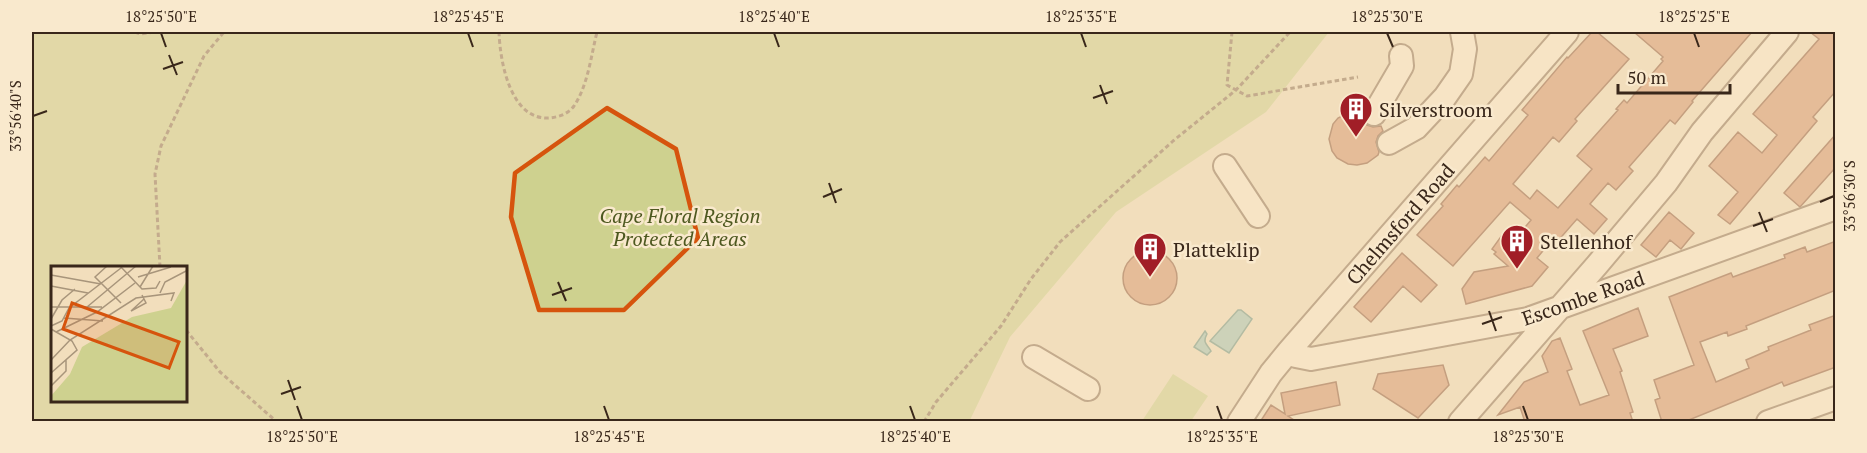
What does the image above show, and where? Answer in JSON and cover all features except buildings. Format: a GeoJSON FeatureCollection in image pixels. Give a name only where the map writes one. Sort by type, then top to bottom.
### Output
{"type":"FeatureCollection","features":[{"type":"Feature","properties":{"kind":"street"},"geometry":{"type":"LineString","coordinates":[[1389,142],[1416,129],[1461,74],[1465,49],[1462,32]]}},
{"type":"Feature","properties":{"kind":"street","name":"Chelmsford Road"},"geometry":{"type":"LineString","coordinates":[[1239,422],[1271,373],[1567,32]]}},
{"type":"Feature","properties":{"kind":"street"},"geometry":{"type":"LineString","coordinates":[[1460,422],[1666,183],[1702,132],[1787,32]]}},
{"type":"Feature","properties":{"kind":"street"},"geometry":{"type":"LineString","coordinates":[[1374,114],[1402,66],[1401,56]]}},
{"type":"Feature","properties":{"kind":"street"},"geometry":{"type":"LineString","coordinates":[[1226,166],[1258,216]]}},
{"type":"Feature","properties":{"kind":"street","name":"Escombe Road"},"geometry":{"type":"LineString","coordinates":[[1290,351],[1296,356],[1311,359],[1528,319],[1836,208]]}},
{"type":"Feature","properties":{"kind":"street"},"geometry":{"type":"LineString","coordinates":[[1034,357],[1088,388]]}},
{"type":"Feature","properties":{"kind":"street"},"geometry":{"type":"LineString","coordinates":[[1768,422],[1836,398]]}},
{"type":"Feature","properties":{"kind":"path"},"geometry":{"type":"LineString","coordinates":[[135,32],[140,34],[155,32]]}},
{"type":"Feature","properties":{"kind":"path"},"geometry":{"type":"LineString","coordinates":[[160,266],[155,174],[161,146],[204,56],[224,32]]}},
{"type":"Feature","properties":{"kind":"path"},"geometry":{"type":"LineString","coordinates":[[498,32],[505,72],[521,108],[535,116],[547,118],[559,116],[573,108],[581,91],[597,32]]}},
{"type":"Feature","properties":{"kind":"path"},"geometry":{"type":"LineString","coordinates":[[1232,32],[1227,85],[1247,96],[1358,77]]}},
{"type":"Feature","properties":{"kind":"path"},"geometry":{"type":"LineString","coordinates":[[924,422],[936,402],[1001,326],[1031,279],[1060,243],[1173,141],[1236,90],[1290,32]]}},
{"type":"Feature","properties":{"kind":"path"},"geometry":{"type":"LineString","coordinates":[[188,332],[220,372],[277,422]]}},
{"type":"Feature","properties":{"kind":"highlighted area"},"geometry":{"type":"Polygon","coordinates":[[[607,108],[676,149],[698,238],[624,310],[539,310],[511,217],[515,173],[607,108]]]}},
{"type":"Feature","properties":{"kind":"green space","name":"Cape Floral Region Protected Areas"},"geometry":{"type":"Polygon","coordinates":[[[32,32],[1329,32],[1266,112],[1116,212],[1010,337],[969,422],[32,421],[32,32]]]}},
{"type":"Feature","properties":{"kind":"green space"},"geometry":{"type":"Polygon","coordinates":[[[1173,374],[1208,396],[1191,421],[1142,421],[1173,374]]]}},
{"type":"Feature","properties":{"kind":"shaded area"},"geometry":{"type":"Polygon","coordinates":[[[1238,310],[1252,319],[1229,353],[1210,341],[1238,310]]]}},
{"type":"Feature","properties":{"kind":"shaded area"},"geometry":{"type":"Polygon","coordinates":[[[1205,331],[1207,334],[1205,341],[1211,351],[1207,355],[1194,347],[1205,331]]]}},
{"type":"Feature","properties":{"kind":"place","name":"Silverstroom"},"geometry":{"type":"Point","coordinates":[1356,138]}},
{"type":"Feature","properties":{"kind":"place","name":"Stellenhof"},"geometry":{"type":"Point","coordinates":[1517,270]}},
{"type":"Feature","properties":{"kind":"place","name":"Platteklip"},"geometry":{"type":"Point","coordinates":[1150,278]}}]}
